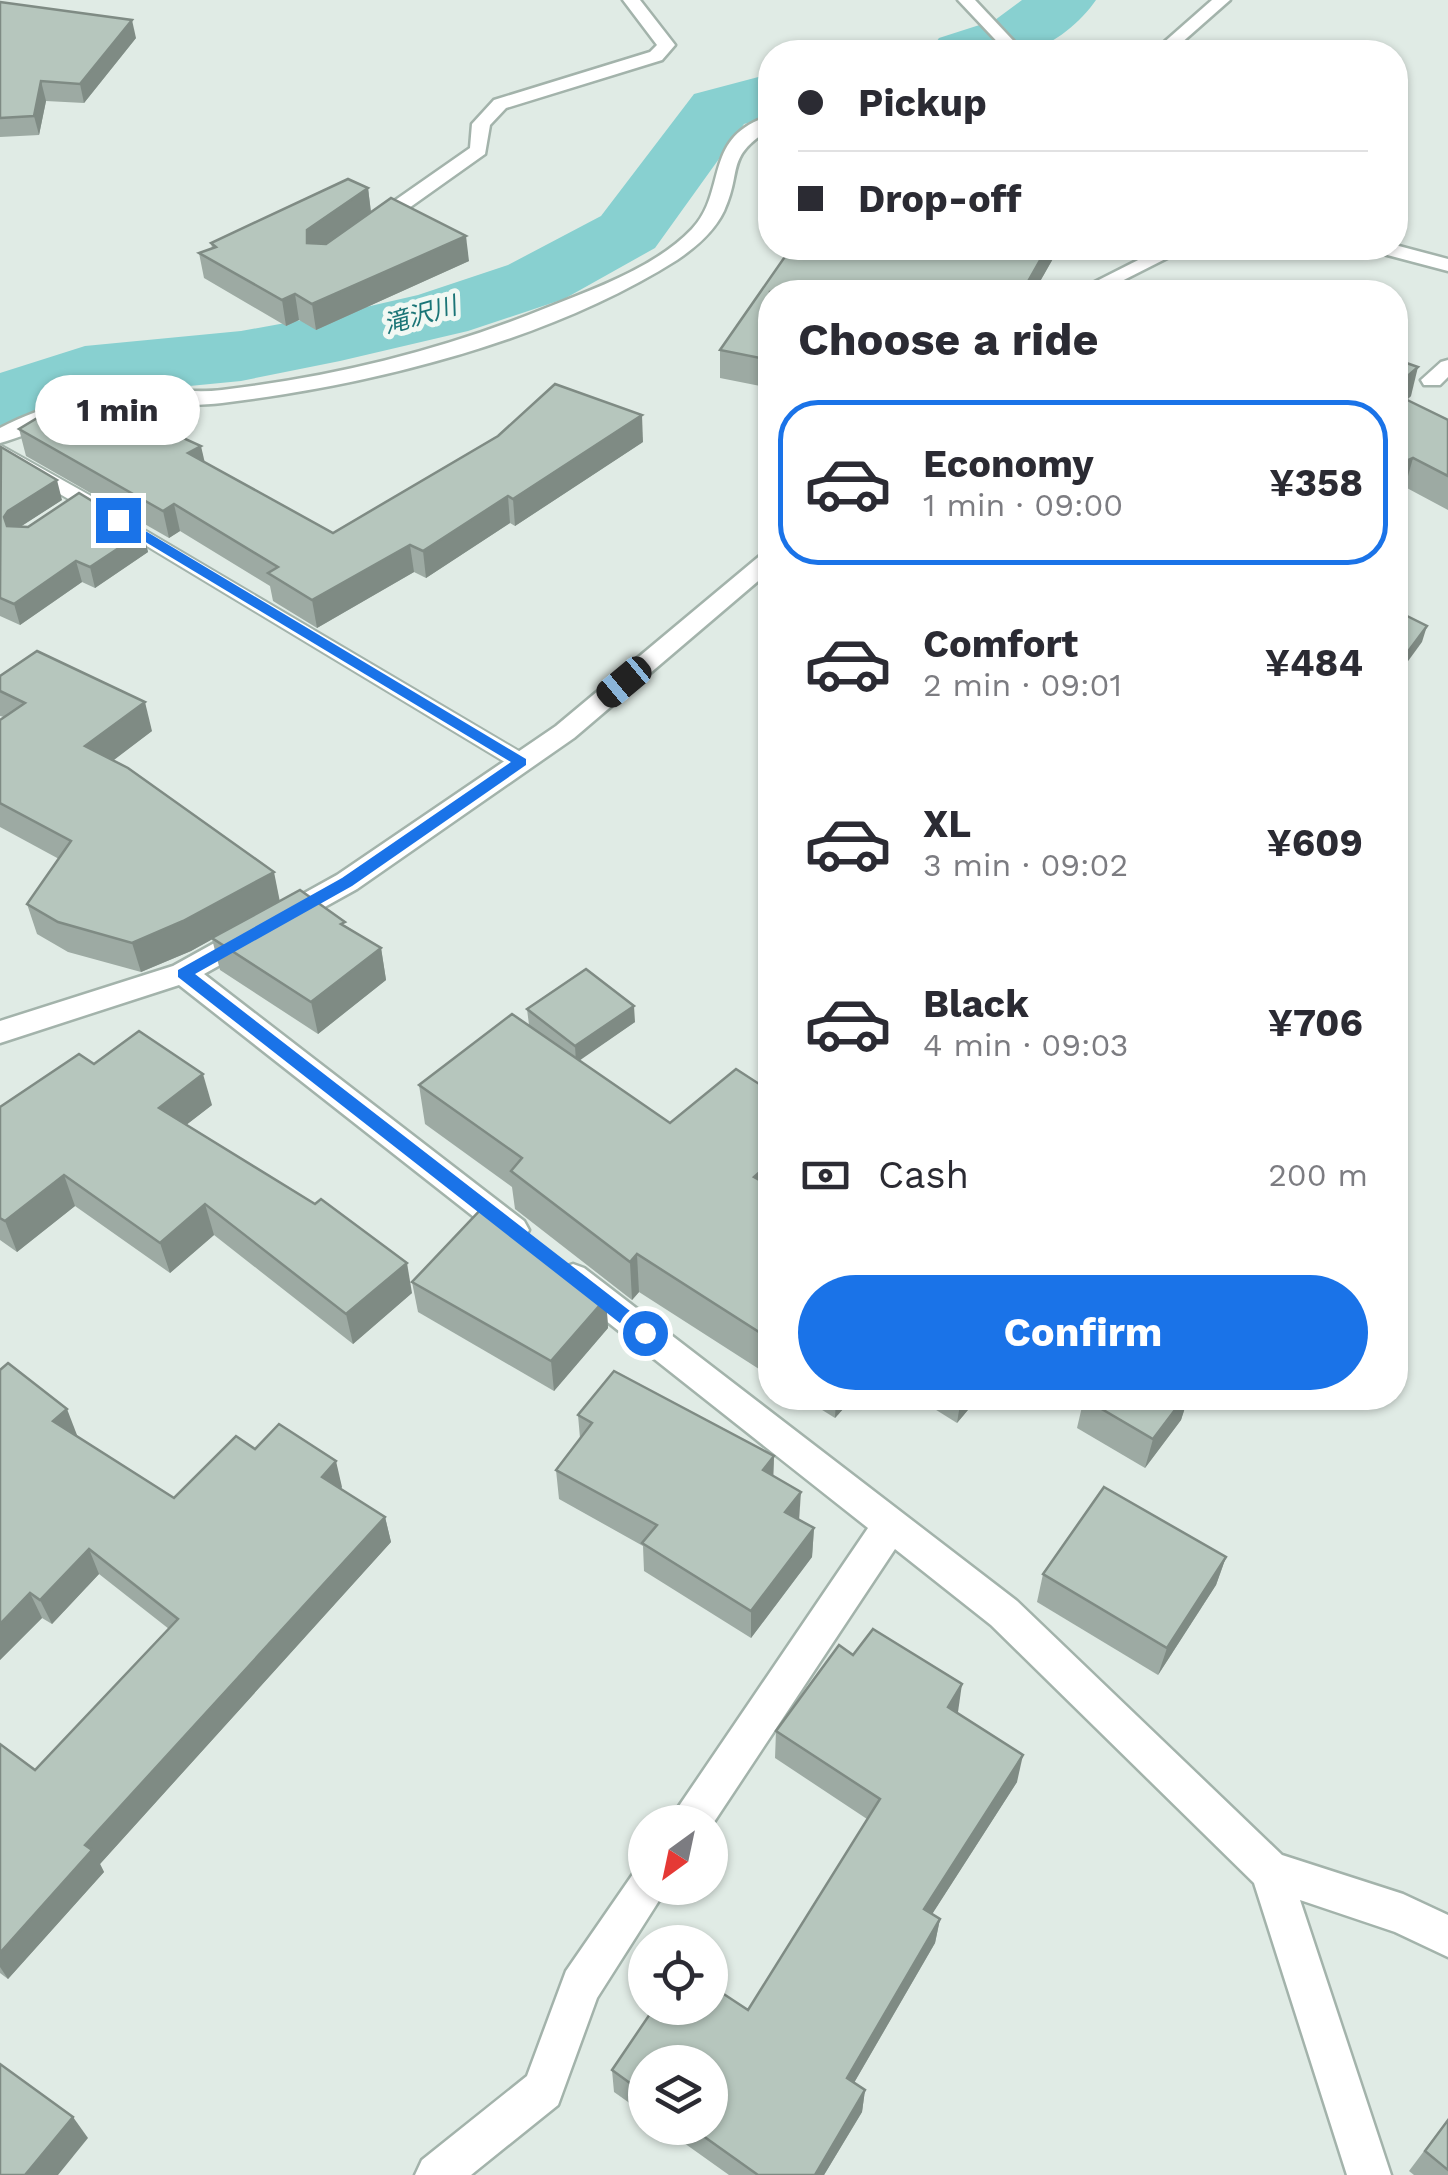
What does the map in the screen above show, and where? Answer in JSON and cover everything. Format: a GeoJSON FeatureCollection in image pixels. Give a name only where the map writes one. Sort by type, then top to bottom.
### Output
{"type":"FeatureCollection","features":[{"type":"Feature","properties":{"kind":"street"},"geometry":{"type":"LineString","coordinates":[[352,240],[480,150],[482,124],[500,104],[656,56],[666,45],[632,0]]}},
{"type":"Feature","properties":{"kind":"street"},"geometry":{"type":"LineString","coordinates":[[1175,40],[1222,0]]}},
{"type":"Feature","properties":{"kind":"street"},"geometry":{"type":"LineString","coordinates":[[977,7],[1006,40]]}},
{"type":"Feature","properties":{"kind":"street"},"geometry":{"type":"LineString","coordinates":[[0,436],[38,416],[141,396],[215,398],[380,368],[486,338],[552,313],[650,266],[700,232],[717,205],[725,158],[743,136],[758,128]]}},
{"type":"Feature","properties":{"kind":"street"},"geometry":{"type":"LineString","coordinates":[[1408,255],[1448,265]]}},
{"type":"Feature","properties":{"kind":"street"},"geometry":{"type":"LineString","coordinates":[[1109,280],[1151,260]]}},
{"type":"Feature","properties":{"kind":"street"},"geometry":{"type":"LineString","coordinates":[[0,1032],[183,974],[347,882],[565,732],[758,569]]}},
{"type":"Feature","properties":{"kind":"street"},"geometry":{"type":"LineString","coordinates":[[183,974],[1004,1613],[1270,1871],[1403,1914],[1448,1936]]}},
{"type":"Feature","properties":{"kind":"street"},"geometry":{"type":"LineString","coordinates":[[702,1805],[892,1524]]}},
{"type":"Feature","properties":{"kind":"street"},"geometry":{"type":"LineString","coordinates":[[1270,1871],[1369,2175]]}},
{"type":"Feature","properties":{"kind":"street"},"geometry":{"type":"LineString","coordinates":[[436,2175],[544,2090],[581,1986],[636,1905]]}},
{"type":"Feature","properties":{"kind":"lane"},"geometry":{"type":"LineString","coordinates":[[0,451],[77,505],[521,762]]}},
{"type":"Feature","properties":{"kind":"building"},"geometry":{"type":"Polygon","coordinates":[[[0,2],[132,20],[80,84],[41,81],[34,116],[0,118],[0,2]]]}},
{"type":"Feature","properties":{"kind":"building"},"geometry":{"type":"Polygon","coordinates":[[[348,179],[368,188],[307,230],[307,243],[326,244],[391,198],[466,236],[312,304],[295,294],[282,300],[199,253],[216,247],[211,243],[348,179]]]}},
{"type":"Feature","properties":{"kind":"building"},"geometry":{"type":"Polygon","coordinates":[[[783,260],[1040,260],[1029,280],[769,280],[783,260]]]}},
{"type":"Feature","properties":{"kind":"building"},"geometry":{"type":"Polygon","coordinates":[[[758,295],[758,358],[720,350],[758,295]]]}},
{"type":"Feature","properties":{"kind":"building"},"geometry":{"type":"Polygon","coordinates":[[[555,384],[642,415],[513,499],[508,496],[423,551],[410,545],[312,600],[268,573],[278,567],[174,504],[163,511],[19,429],[69,399],[108,416],[118,417],[126,412],[201,446],[188,453],[333,533],[498,436],[555,384]]]}},
{"type":"Feature","properties":{"kind":"building"},"geometry":{"type":"Polygon","coordinates":[[[1408,400],[1448,420],[1448,476],[1413,458],[1408,460],[1408,400]]]}},
{"type":"Feature","properties":{"kind":"building"},"geometry":{"type":"Polygon","coordinates":[[[1,447],[57,480],[8,511],[4,517],[7,526],[28,527],[79,493],[143,532],[90,567],[76,561],[14,604],[0,598],[1,447]]]}},
{"type":"Feature","properties":{"kind":"building"},"geometry":{"type":"Polygon","coordinates":[[[1408,616],[1427,626],[1408,652],[1408,616]]]}},
{"type":"Feature","properties":{"kind":"building"},"geometry":{"type":"Polygon","coordinates":[[[37,651],[145,702],[85,746],[128,768],[274,872],[183,921],[132,943],[58,922],[27,904],[71,841],[0,803],[0,720],[25,703],[0,691],[0,676],[37,651]]]}},
{"type":"Feature","properties":{"kind":"building"},"geometry":{"type":"Polygon","coordinates":[[[300,890],[345,922],[341,924],[381,948],[311,1002],[212,938],[300,890]]]}},
{"type":"Feature","properties":{"kind":"building"},"geometry":{"type":"Polygon","coordinates":[[[586,969],[634,1006],[575,1046],[527,1009],[586,969]]]}},
{"type":"Feature","properties":{"kind":"building"},"geometry":{"type":"Polygon","coordinates":[[[512,1014],[670,1123],[736,1069],[758,1083],[758,1174],[754,1177],[758,1179],[758,1331],[637,1254],[630,1262],[511,1171],[522,1158],[419,1085],[512,1014]]]}},
{"type":"Feature","properties":{"kind":"building"},"geometry":{"type":"Polygon","coordinates":[[[139,1031],[203,1074],[159,1108],[315,1204],[321,1199],[407,1263],[346,1314],[205,1204],[160,1243],[64,1175],[5,1221],[0,1218],[0,1107],[79,1054],[94,1064],[139,1031]]]}},
{"type":"Feature","properties":{"kind":"building"},"geometry":{"type":"Polygon","coordinates":[[[486,1204],[606,1298],[551,1361],[412,1282],[486,1204]]]}},
{"type":"Feature","properties":{"kind":"building"},"geometry":{"type":"Polygon","coordinates":[[[8,1363],[67,1409],[53,1421],[174,1498],[236,1436],[255,1449],[279,1424],[336,1461],[322,1477],[385,1517],[85,1845],[92,1850],[0,1953],[0,1744],[35,1770],[178,1619],[89,1549],[40,1600],[30,1593],[0,1624],[0,1370],[8,1363]]]}},
{"type":"Feature","properties":{"kind":"building"},"geometry":{"type":"Polygon","coordinates":[[[614,1371],[774,1456],[763,1470],[801,1492],[785,1512],[814,1528],[751,1611],[642,1543],[657,1525],[556,1470],[592,1423],[578,1415],[614,1371]]]}},
{"type":"Feature","properties":{"kind":"building"},"geometry":{"type":"Polygon","coordinates":[[[1103,1410],[1175,1410],[1153,1439],[1103,1410]]]}},
{"type":"Feature","properties":{"kind":"building"},"geometry":{"type":"Polygon","coordinates":[[[1104,1487],[1226,1557],[1167,1648],[1043,1574],[1104,1487]]]}},
{"type":"Feature","properties":{"kind":"building"},"geometry":{"type":"Polygon","coordinates":[[[873,1629],[962,1684],[948,1707],[1023,1755],[924,1909],[940,1919],[847,2078],[865,2090],[815,2175],[758,2175],[716,2145],[728,2145],[728,2045],[629,2045],[642,2025],[728,2025],[728,1997],[748,2010],[880,1799],[776,1731],[839,1645],[853,1655],[873,1629]]]}},
{"type":"Feature","properties":{"kind":"building"},"geometry":{"type":"Polygon","coordinates":[[[628,2046],[628,2082],[612,2070],[628,2046]]]}},
{"type":"Feature","properties":{"kind":"building"},"geometry":{"type":"Polygon","coordinates":[[[0,2064],[73,2117],[25,2175],[0,2175],[0,2064]]]}},
{"type":"Feature","properties":{"kind":"building"},"geometry":{"type":"Polygon","coordinates":[[[1448,2120],[1448,2170],[1425,2151],[1448,2120]]]}},
{"type":"Feature","properties":{"kind":"waterway","name":"滝沢川"},"geometry":{"type":"LineString","coordinates":[[1000,40],[1018,34],[1064,0]]}},
{"type":"Feature","properties":{"kind":"waterway","name":"滝沢川"},"geometry":{"type":"LineString","coordinates":[[0,401],[85,371],[241,356],[340,337],[440,314],[536,282],[628,232],[719,109],[758,98]]}},
{"type":"Feature","properties":{"kind":"route"},"geometry":{"type":"LineString","coordinates":[[118,520],[521,762],[347,882],[183,974],[645,1333]]}}]}
